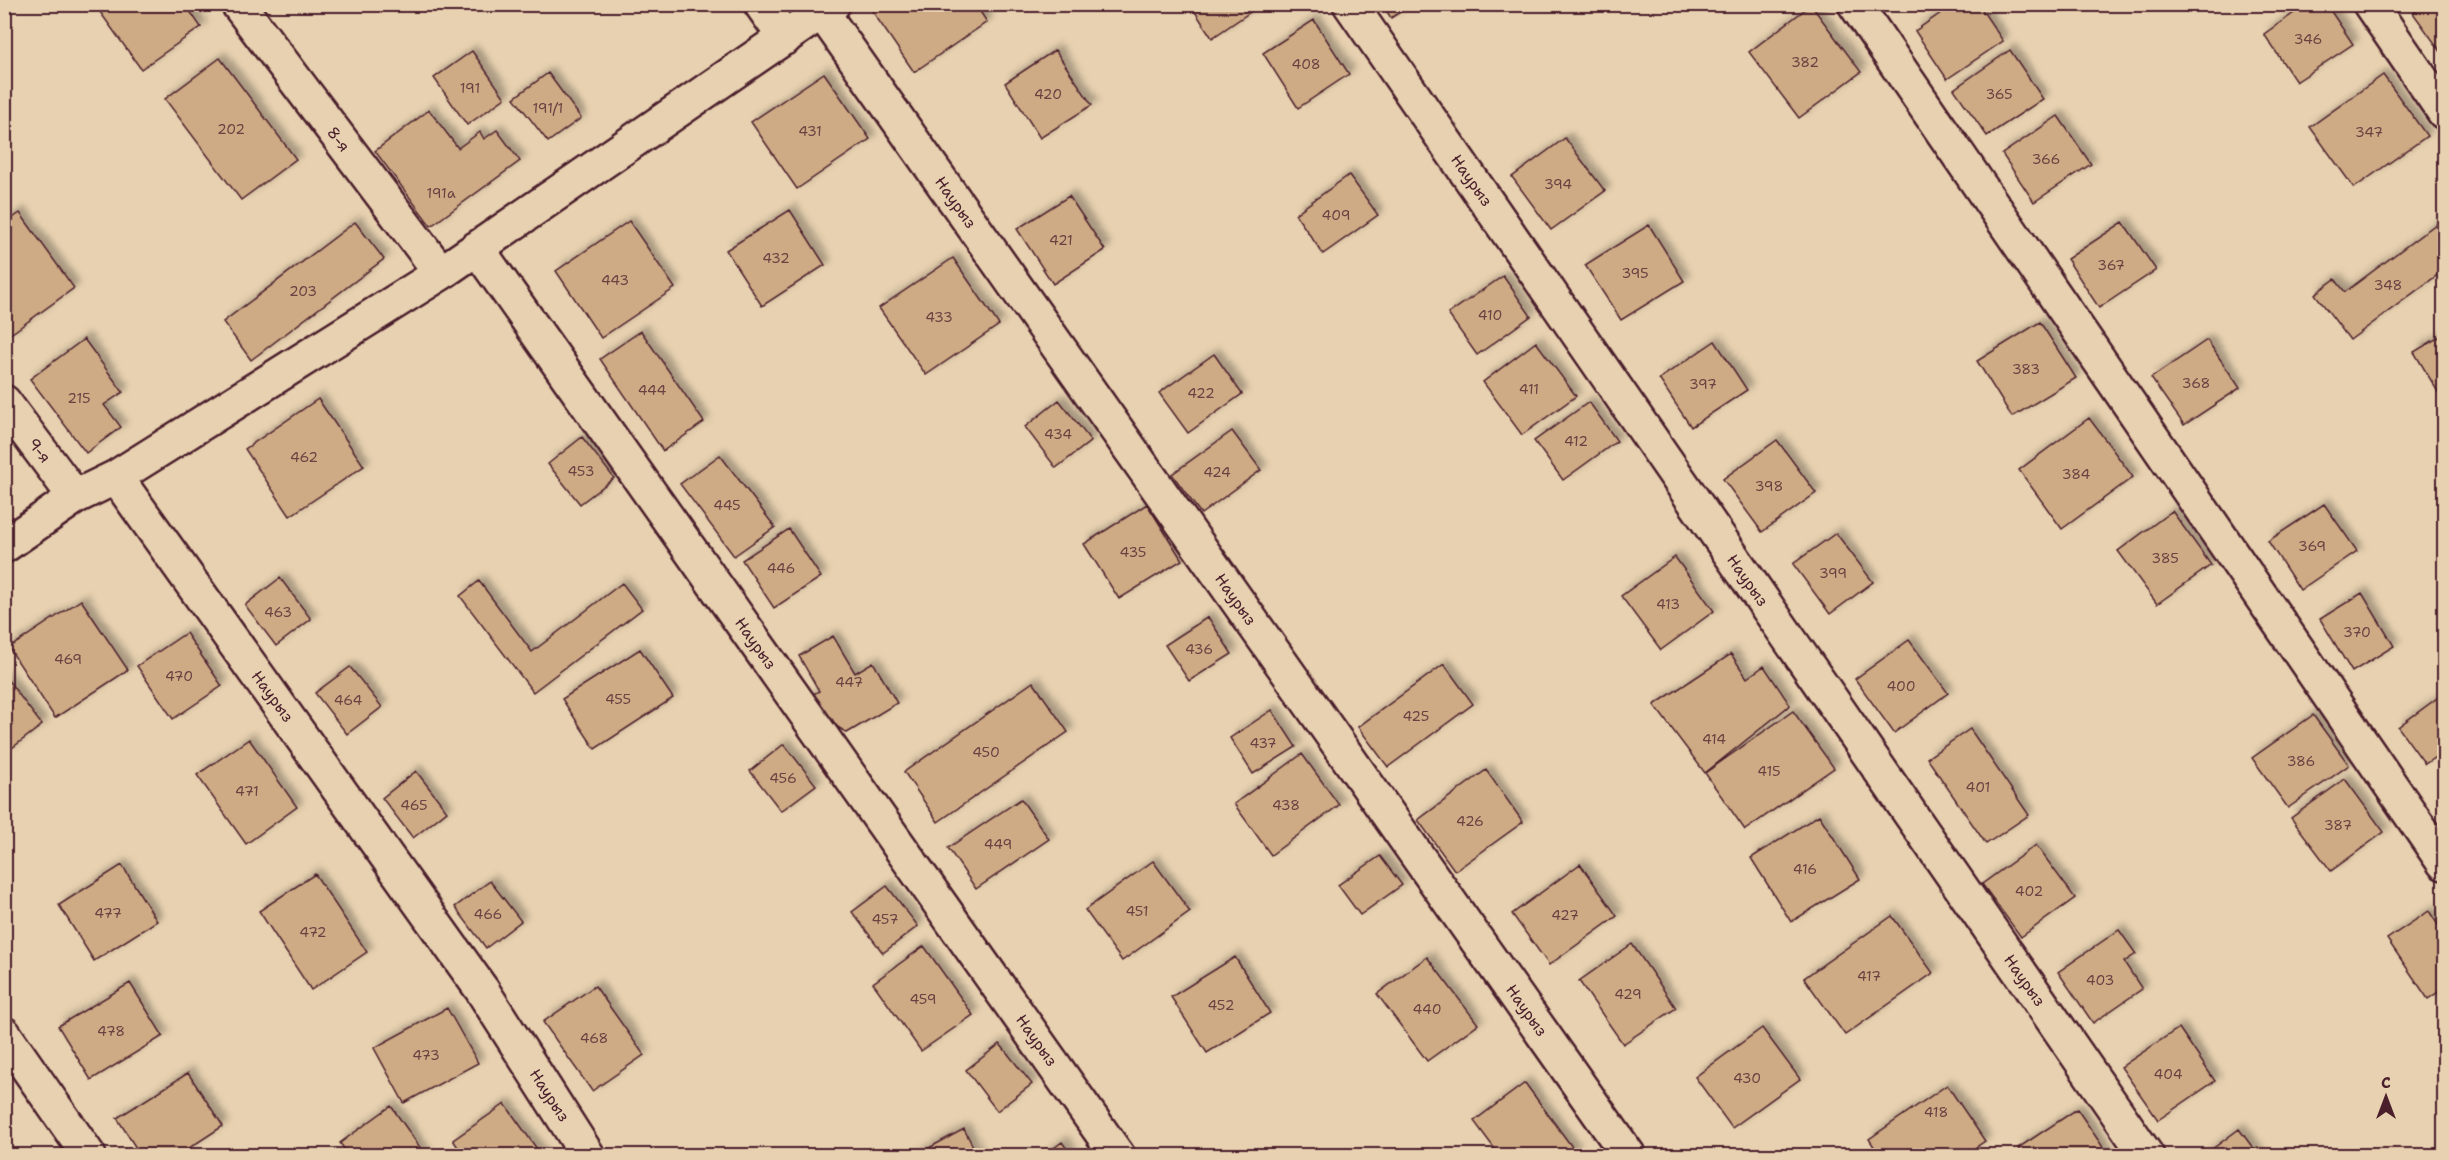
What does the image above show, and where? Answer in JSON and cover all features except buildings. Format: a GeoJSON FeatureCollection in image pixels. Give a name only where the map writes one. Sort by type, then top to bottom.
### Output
{"type":"FeatureCollection","features":[{"type":"Feature","properties":{"kind":"street","name":"8-я"},"geometry":{"type":"LineString","coordinates":[[238,4],[441,273]]}},
{"type":"Feature","properties":{"kind":"street"},"geometry":{"type":"LineString","coordinates":[[761,4],[785,38]]}},
{"type":"Feature","properties":{"kind":"street","name":"Наурыз"},"geometry":{"type":"LineString","coordinates":[[1350,4],[2147,1155]]}},
{"type":"Feature","properties":{"kind":"street"},"geometry":{"type":"LineString","coordinates":[[1855,4],[2445,863]]}},
{"type":"Feature","properties":{"kind":"street"},"geometry":{"type":"LineString","coordinates":[[2370,4],[2445,112]]}},
{"type":"Feature","properties":{"kind":"street"},"geometry":{"type":"LineString","coordinates":[[4,546],[75,497],[116,477],[441,273],[827,8]]}},
{"type":"Feature","properties":{"kind":"street","name":"Наурыз"},"geometry":{"type":"LineString","coordinates":[[827,8],[1629,1155]]}},
{"type":"Feature","properties":{"kind":"street","name":"Наурыз"},"geometry":{"type":"LineString","coordinates":[[477,248],[1118,1155]]}},
{"type":"Feature","properties":{"kind":"street","name":"9-я"},"geometry":{"type":"LineString","coordinates":[[4,402],[75,497]]}},
{"type":"Feature","properties":{"kind":"street","name":"Наурыз"},"geometry":{"type":"LineString","coordinates":[[116,477],[482,990],[588,1155]]}},
{"type":"Feature","properties":{"kind":"street"},"geometry":{"type":"LineString","coordinates":[[4,1034],[89,1155]]}}]}
